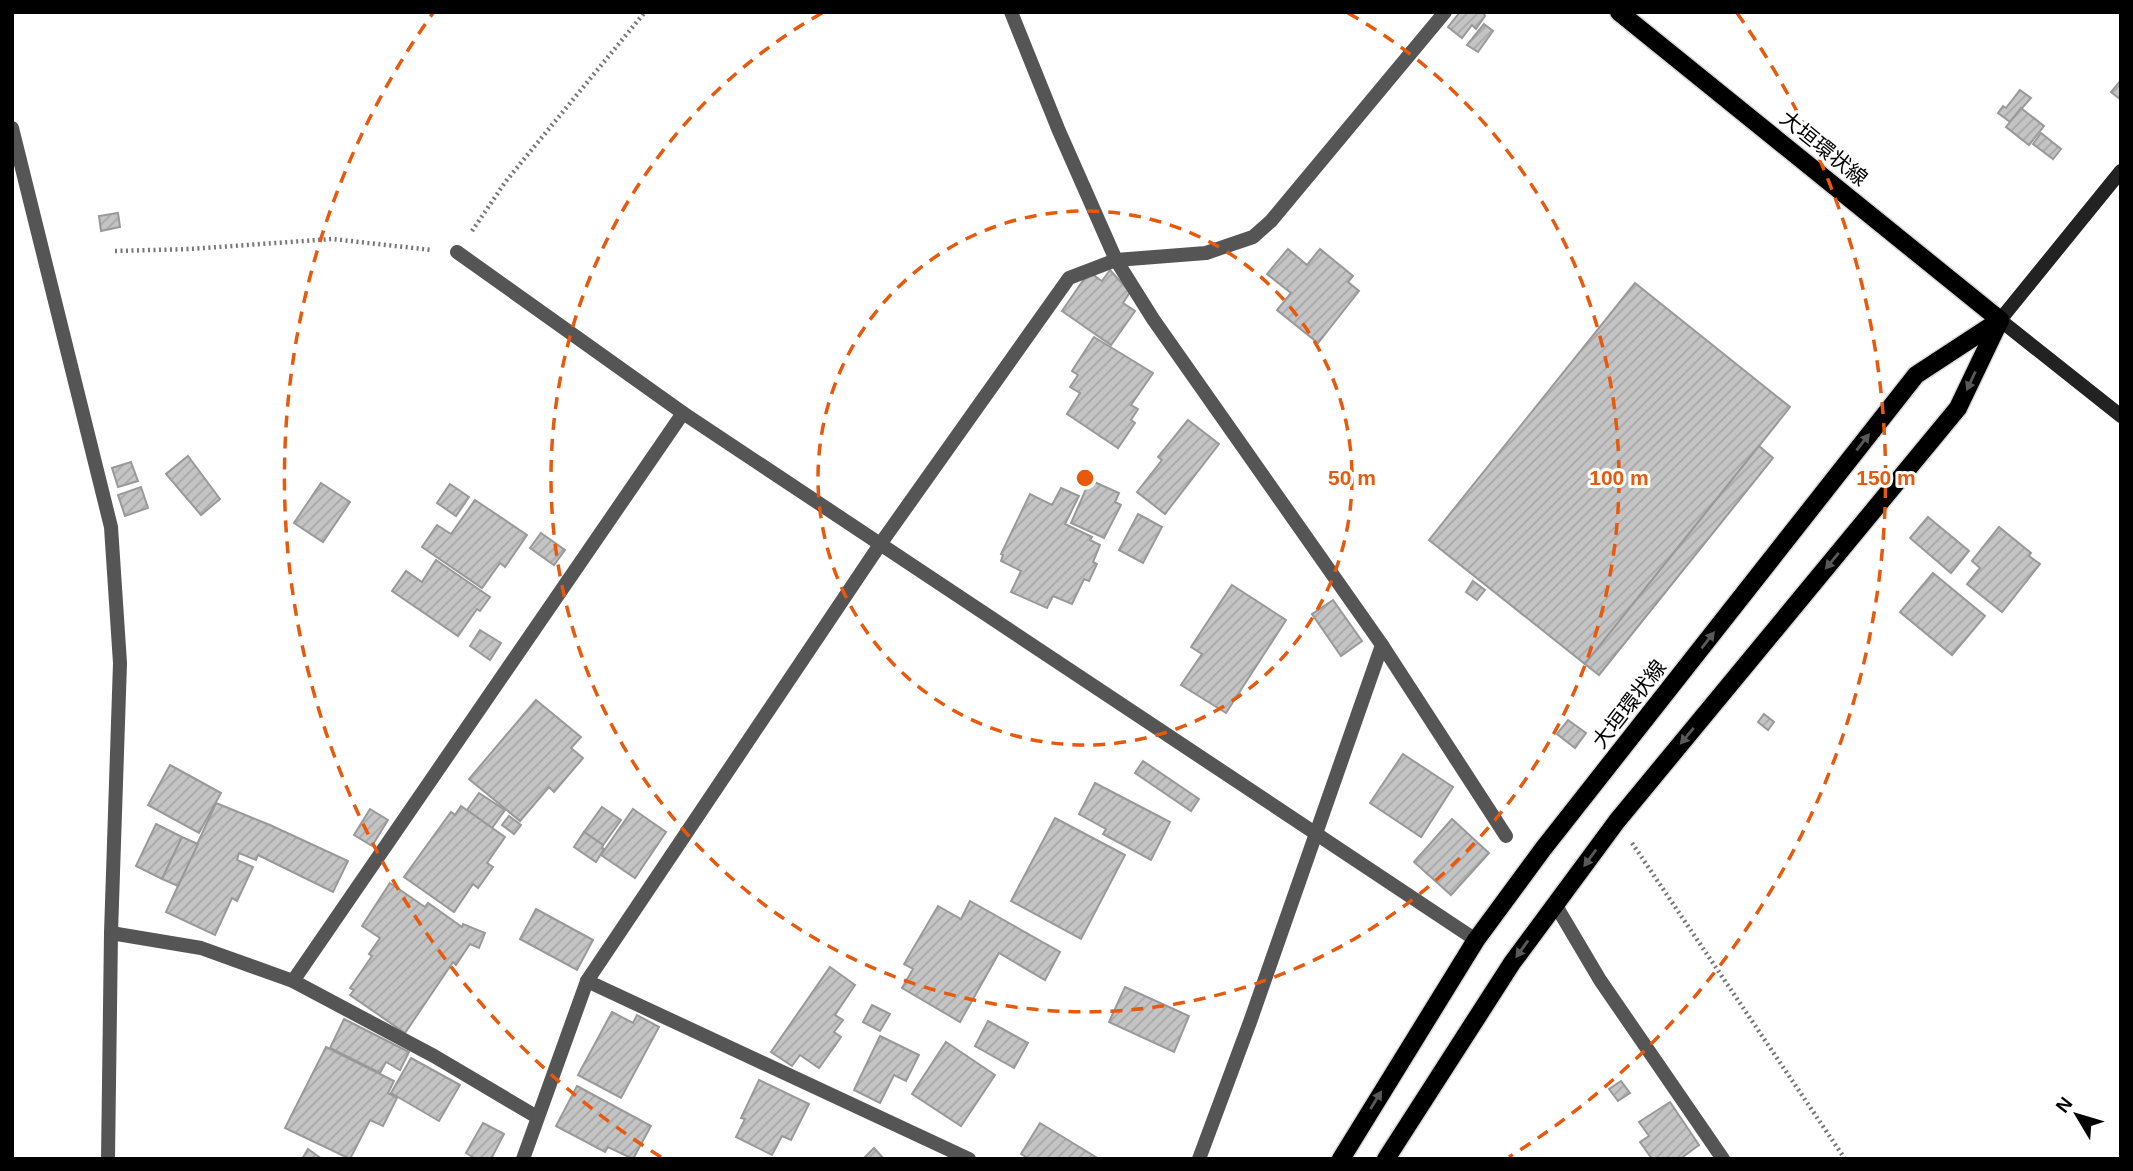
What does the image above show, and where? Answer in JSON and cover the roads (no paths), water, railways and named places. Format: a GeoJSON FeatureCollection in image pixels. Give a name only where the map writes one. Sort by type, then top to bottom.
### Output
{"type":"FeatureCollection","features":[{"type":"Feature","properties":{"kind":"main road","name":"大垣環状線"},"geometry":{"type":"LineString","coordinates":[[1341,1159],[1476,940],[1543,849],[1916,375],[2000,320],[1619,12]]}},
{"type":"Feature","properties":{"kind":"main road"},"geometry":{"type":"LineString","coordinates":[[1386,1159],[1512,963],[1617,821],[1958,408],[2000,320]]}},
{"type":"Feature","properties":{"kind":"street"},"geometry":{"type":"LineString","coordinates":[[1011,12],[1059,131],[1116,260],[1153,319],[1382,645],[1506,836]]}},
{"type":"Feature","properties":{"kind":"street"},"geometry":{"type":"LineString","coordinates":[[523,1159],[587,981],[881,543],[1069,278],[1116,260],[1206,253],[1253,237],[1271,221],[1445,12]]}},
{"type":"Feature","properties":{"kind":"street"},"geometry":{"type":"LineString","coordinates":[[12,128],[111,527],[120,663],[111,933],[108,1159]]}},
{"type":"Feature","properties":{"kind":"street"},"geometry":{"type":"LineString","coordinates":[[2121,171],[2000,320],[2121,416]]}},
{"type":"Feature","properties":{"kind":"street"},"geometry":{"type":"LineString","coordinates":[[457,252],[683,413],[1476,940]]}},
{"type":"Feature","properties":{"kind":"street"},"geometry":{"type":"LineString","coordinates":[[293,982],[683,413]]}},
{"type":"Feature","properties":{"kind":"street"},"geometry":{"type":"LineString","coordinates":[[1199,1159],[1382,645]]}},
{"type":"Feature","properties":{"kind":"street"},"geometry":{"type":"LineString","coordinates":[[1559,899],[1600,980],[1723,1159]]}},
{"type":"Feature","properties":{"kind":"street"},"geometry":{"type":"LineString","coordinates":[[111,933],[201,948],[293,982],[434,1056],[537,1117]]}},
{"type":"Feature","properties":{"kind":"street"},"geometry":{"type":"LineString","coordinates":[[587,981],[969,1159]]}}]}
